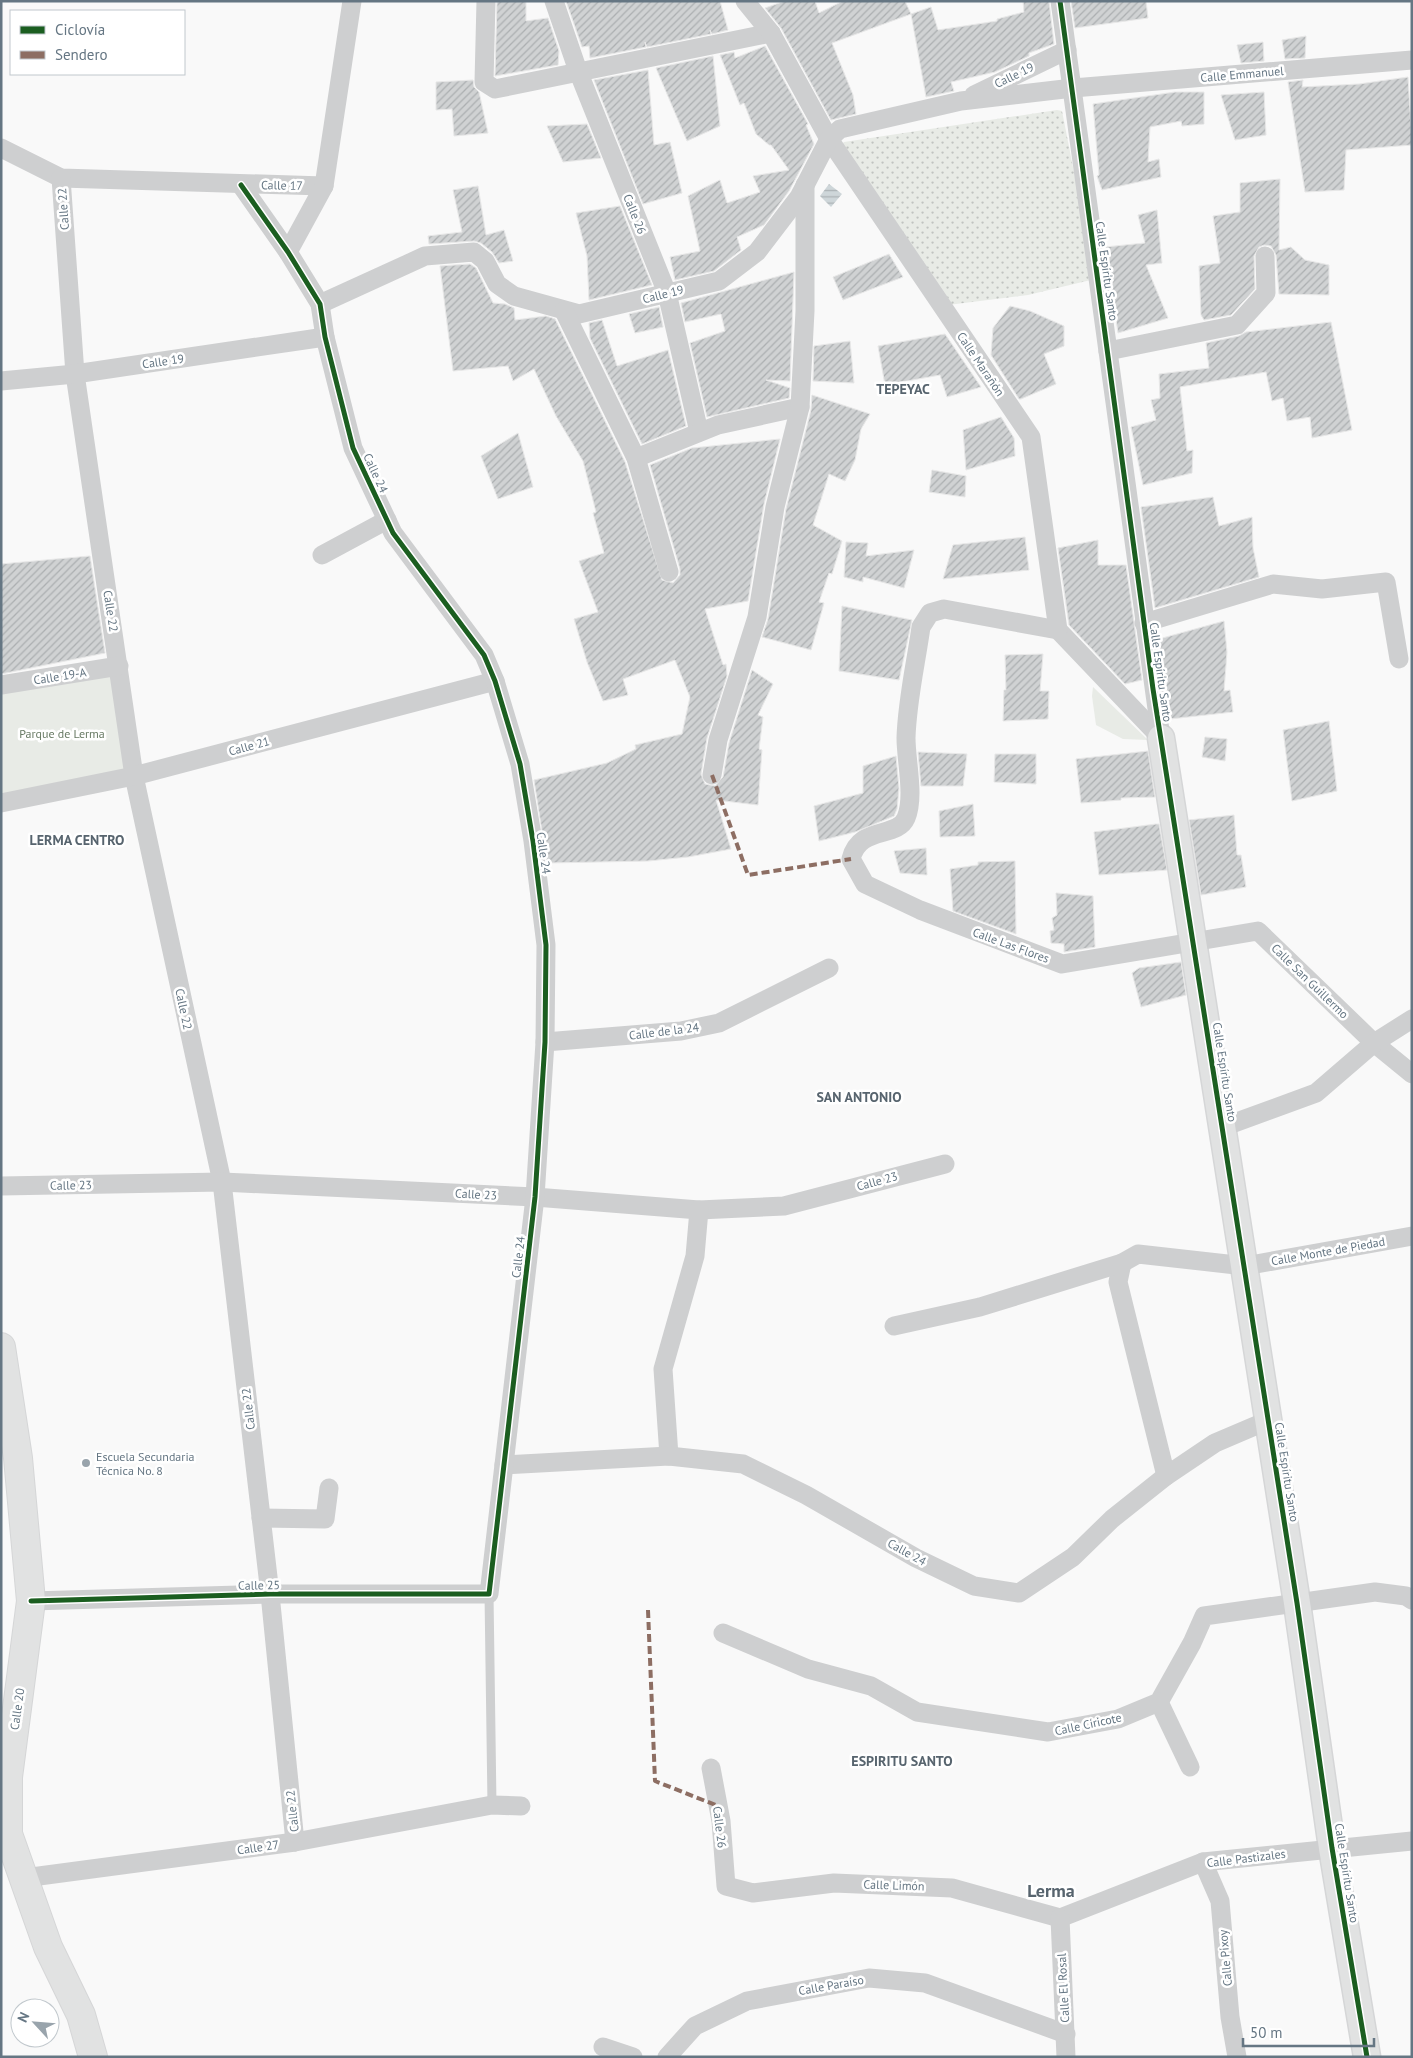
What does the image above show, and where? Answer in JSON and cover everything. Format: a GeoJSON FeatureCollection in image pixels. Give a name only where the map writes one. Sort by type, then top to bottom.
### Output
{"type":"FeatureCollection","features":[{"type":"Feature","properties":{"kind":"main road","name":"Calle 20"},"geometry":{"type":"LineString","coordinates":[[1,1347],[18,1458],[30,1601],[8,1777],[8,1834],[48,1947],[81,2015],[93,2057]]}},
{"type":"Feature","properties":{"kind":"street"},"geometry":{"type":"LineString","coordinates":[[288,252],[324,186],[352,1]]}},
{"type":"Feature","properties":{"kind":"street"},"geometry":{"type":"LineString","coordinates":[[486,1],[484,82],[495,89],[771,33]]}},
{"type":"Feature","properties":{"kind":"street","name":"Calle 26"},"geometry":{"type":"LineString","coordinates":[[554,1],[578,71],[666,293],[700,432]]}},
{"type":"Feature","properties":{"kind":"street","name":"Calle Marañón"},"geometry":{"type":"LineString","coordinates":[[745,1],[771,33],[829,140],[1031,437],[1058,630]]}},
{"type":"Feature","properties":{"kind":"street","name":"Calle Espíritu Santo"},"geometry":{"type":"LineString","coordinates":[[1060,1],[1161,738],[1269,1420],[1332,1848],[1367,2057]]}},
{"type":"Feature","properties":{"kind":"street","name":"Calle 19"},"geometry":{"type":"LineString","coordinates":[[961,101],[1067,50]]}},
{"type":"Feature","properties":{"kind":"street","name":"Calle Emmanuel"},"geometry":{"type":"LineString","coordinates":[[1073,88],[1412,60]]}},
{"type":"Feature","properties":{"kind":"street","name":"Calle 19"},"geometry":{"type":"LineString","coordinates":[[320,304],[425,256],[474,252],[485,261],[497,284],[514,296],[579,314],[719,281],[757,252],[798,197],[829,140],[840,129],[961,101],[1073,88]]}},
{"type":"Feature","properties":{"kind":"street","name":"Calle 17"},"geometry":{"type":"LineString","coordinates":[[1,148],[61,178],[241,185],[324,186]]}},
{"type":"Feature","properties":{"kind":"street","name":"Calle 22"},"geometry":{"type":"LineString","coordinates":[[61,178],[75,374],[134,776],[222,1182],[270,1594],[295,1842]]}},
{"type":"Feature","properties":{"kind":"street"},"geometry":{"type":"LineString","coordinates":[[712,775],[718,740],[756,617],[775,507],[800,407],[805,311],[805,183]]}},
{"type":"Feature","properties":{"kind":"street","name":"Calle 24"},"geometry":{"type":"LineString","coordinates":[[241,185],[288,252],[320,304],[324,337],[353,448],[394,533],[484,655],[495,681],[520,764],[533,841],[546,945],[545,1042],[535,1197],[489,1594]]}},
{"type":"Feature","properties":{"kind":"street"},"geometry":{"type":"LineString","coordinates":[[1108,351],[1237,325],[1266,294],[1265,256]]}},
{"type":"Feature","properties":{"kind":"street"},"geometry":{"type":"LineString","coordinates":[[564,311],[636,458],[669,572]]}},
{"type":"Feature","properties":{"kind":"street","name":"Calle 19"},"geometry":{"type":"LineString","coordinates":[[1,381],[75,374],[324,337]]}},
{"type":"Feature","properties":{"kind":"street"},"geometry":{"type":"LineString","coordinates":[[636,458],[718,425],[800,407]]}},
{"type":"Feature","properties":{"kind":"street"},"geometry":{"type":"LineString","coordinates":[[322,555],[387,520]]}},
{"type":"Feature","properties":{"kind":"street"},"geometry":{"type":"LineString","coordinates":[[1144,624],[1273,584],[1322,588],[1386,582],[1399,659]]}},
{"type":"Feature","properties":{"kind":"street","name":"Calle Las Flores"},"geometry":{"type":"LineString","coordinates":[[1058,630],[944,609],[930,613],[921,627],[906,737],[909,802],[906,818],[901,825],[860,840],[853,847],[851,859],[865,884],[920,910],[1062,964],[1194,940]]}},
{"type":"Feature","properties":{"kind":"street"},"geometry":{"type":"LineString","coordinates":[[1058,630],[1161,738]]}},
{"type":"Feature","properties":{"kind":"street","name":"Calle 19-A"},"geometry":{"type":"LineString","coordinates":[[1,685],[119,666]]}},
{"type":"Feature","properties":{"kind":"street","name":"Calle 21"},"geometry":{"type":"LineString","coordinates":[[1,803],[134,776],[495,681]]}},
{"type":"Feature","properties":{"kind":"street","name":"Calle San Guillermo"},"geometry":{"type":"LineString","coordinates":[[1194,940],[1258,931],[1374,1043],[1412,1074]]}},
{"type":"Feature","properties":{"kind":"street","name":"Calle de la 24"},"geometry":{"type":"LineString","coordinates":[[545,1042],[681,1031],[718,1023],[829,968]]}},
{"type":"Feature","properties":{"kind":"street"},"geometry":{"type":"LineString","coordinates":[[1223,1127],[1316,1093],[1374,1043],[1412,1020]]}},
{"type":"Feature","properties":{"kind":"street","name":"Calle 23"},"geometry":{"type":"LineString","coordinates":[[1,1186],[222,1182],[535,1197],[699,1210],[784,1206],[945,1164]]}},
{"type":"Feature","properties":{"kind":"street"},"geometry":{"type":"LineString","coordinates":[[670,1456],[663,1368],[695,1256],[699,1210]]}},
{"type":"Feature","properties":{"kind":"street","name":"Calle Monte de Piedad"},"geometry":{"type":"LineString","coordinates":[[894,1326],[980,1307],[1122,1263],[1138,1254],[1245,1266],[1411,1237]]}},
{"type":"Feature","properties":{"kind":"street"},"geometry":{"type":"LineString","coordinates":[[1122,1263],[1118,1282],[1166,1476]]}},
{"type":"Feature","properties":{"kind":"street","name":"Calle 24"},"geometry":{"type":"LineString","coordinates":[[504,1465],[670,1456],[743,1464],[806,1495],[916,1558],[974,1586],[1019,1592],[1073,1557],[1112,1519],[1166,1476],[1215,1442],[1269,1420]]}},
{"type":"Feature","properties":{"kind":"street"},"geometry":{"type":"LineString","coordinates":[[260,1518],[325,1519],[329,1488]]}},
{"type":"Feature","properties":{"kind":"street"},"geometry":{"type":"LineString","coordinates":[[1190,1768],[1159,1702],[1192,1643],[1204,1616],[1374,1592],[1406,1596],[1412,1600]]}},
{"type":"Feature","properties":{"kind":"street","name":"Calle 25"},"geometry":{"type":"LineString","coordinates":[[30,1601],[270,1594],[489,1594]]}},
{"type":"Feature","properties":{"kind":"street","name":"Calle Ciricote"},"geometry":{"type":"LineString","coordinates":[[723,1633],[808,1669],[871,1686],[917,1712],[1048,1732],[1118,1719],[1159,1702]]}},
{"type":"Feature","properties":{"kind":"street","name":"Calle 26"},"geometry":{"type":"LineString","coordinates":[[710,1768],[721,1821],[726,1886]]}},
{"type":"Feature","properties":{"kind":"street","name":"Calle 27"},"geometry":{"type":"LineString","coordinates":[[24,1878],[295,1842],[492,1805],[521,1806]]}},
{"type":"Feature","properties":{"kind":"street","name":"Calle Pastizales"},"geometry":{"type":"LineString","coordinates":[[1060,1918],[1203,1862],[1412,1841]]}},
{"type":"Feature","properties":{"kind":"street","name":"Calle Pixoy"},"geometry":{"type":"LineString","coordinates":[[1203,1862],[1220,1901],[1230,2017],[1237,2057]]}},
{"type":"Feature","properties":{"kind":"street","name":"Calle Limón"},"geometry":{"type":"LineString","coordinates":[[726,1886],[753,1893],[834,1883],[952,1888],[1060,1918]]}},
{"type":"Feature","properties":{"kind":"street","name":"Calle El Rosal"},"geometry":{"type":"LineString","coordinates":[[1060,1918],[1066,2057]]}},
{"type":"Feature","properties":{"kind":"street","name":"Calle Paraíso"},"geometry":{"type":"LineString","coordinates":[[667,2057],[695,2026],[747,2001],[869,1978],[925,1983],[1066,2034]]}},
{"type":"Feature","properties":{"kind":"street"},"geometry":{"type":"LineString","coordinates":[[603,2047],[633,2057]]}},
{"type":"Feature","properties":{"kind":"lane"},"geometry":{"type":"LineString","coordinates":[[489,1594],[492,1805]]}},
{"type":"Feature","properties":{"kind":"green space"},"geometry":{"type":"Polygon","coordinates":[[[1057,110],[1062,111],[1095,279],[1028,295],[948,305],[841,149],[844,142],[1057,110]]]}},
{"type":"Feature","properties":{"kind":"green space","name":"Parque de Lerma"},"geometry":{"type":"Polygon","coordinates":[[[119,666],[134,776],[1,803],[1,688],[119,666]]]}},
{"type":"Feature","properties":{"kind":"green space"},"geometry":{"type":"Polygon","coordinates":[[[1093,687],[1148,740],[1123,739],[1096,725],[1092,696],[1093,687]]]}},
{"type":"Feature","properties":{"kind":"shaded area"},"geometry":{"type":"Polygon","coordinates":[[[829,184],[842,194],[831,207],[820,196],[829,184]]]}},
{"type":"Feature","properties":{"kind":"building"},"geometry":{"type":"Polygon","coordinates":[[[497,1],[526,1],[526,21],[548,18],[559,51],[558,65],[495,76],[497,1]]]}},
{"type":"Feature","properties":{"kind":"building"},"geometry":{"type":"Polygon","coordinates":[[[566,1],[720,1],[728,30],[712,34],[710,30],[711,34],[647,47],[645,42],[646,47],[590,58],[589,46],[582,47],[566,1]]]}},
{"type":"Feature","properties":{"kind":"building"},"geometry":{"type":"Polygon","coordinates":[[[785,1],[815,1],[819,13],[843,1],[905,1],[911,14],[832,43],[853,95],[856,114],[831,120],[781,28],[765,8],[785,1]]]}},
{"type":"Feature","properties":{"kind":"building"},"geometry":{"type":"Polygon","coordinates":[[[1023,1],[1049,1],[1054,44],[1029,53],[1029,56],[995,72],[951,82],[954,91],[926,97],[911,14],[931,7],[938,30],[997,21],[997,19],[1024,12],[1023,1]]]}},
{"type":"Feature","properties":{"kind":"building"},"geometry":{"type":"Polygon","coordinates":[[[1071,1],[1146,1],[1148,18],[1075,28],[1071,1]]]}},
{"type":"Feature","properties":{"kind":"building"},"geometry":{"type":"Polygon","coordinates":[[[1306,36],[1305,58],[1285,59],[1282,40],[1306,36]]]}},
{"type":"Feature","properties":{"kind":"building"},"geometry":{"type":"Polygon","coordinates":[[[1263,42],[1264,61],[1241,63],[1237,45],[1263,42]]]}},
{"type":"Feature","properties":{"kind":"building"},"geometry":{"type":"Polygon","coordinates":[[[765,46],[808,124],[806,125],[814,144],[789,191],[764,225],[737,237],[741,250],[714,271],[675,280],[670,257],[700,251],[688,196],[720,180],[727,203],[760,192],[753,176],[789,170],[771,145],[756,134],[744,103],[740,105],[720,55],[734,52],[735,58],[765,46]]]}},
{"type":"Feature","properties":{"kind":"building"},"geometry":{"type":"Polygon","coordinates":[[[713,56],[720,126],[687,141],[656,68],[713,56]]]}},
{"type":"Feature","properties":{"kind":"building"},"geometry":{"type":"Polygon","coordinates":[[[648,70],[654,145],[670,142],[682,193],[643,204],[594,80],[648,70]]]}},
{"type":"Feature","properties":{"kind":"building"},"geometry":{"type":"Polygon","coordinates":[[[1408,77],[1412,145],[1346,150],[1344,190],[1305,192],[1288,82],[1303,80],[1302,87],[1359,84],[1408,77]]]}},
{"type":"Feature","properties":{"kind":"building"},"geometry":{"type":"Polygon","coordinates":[[[473,80],[474,87],[479,92],[488,133],[454,136],[452,109],[436,110],[436,82],[473,80]]]}},
{"type":"Feature","properties":{"kind":"building"},"geometry":{"type":"Polygon","coordinates":[[[1175,92],[1204,92],[1204,124],[1182,126],[1181,121],[1150,127],[1148,162],[1159,159],[1161,177],[1102,190],[1097,176],[1099,175],[1093,104],[1175,92]]]}},
{"type":"Feature","properties":{"kind":"building"},"geometry":{"type":"Polygon","coordinates":[[[1264,92],[1266,135],[1235,140],[1221,95],[1264,92]]]}},
{"type":"Feature","properties":{"kind":"building"},"geometry":{"type":"Polygon","coordinates":[[[587,124],[601,158],[563,162],[547,126],[587,124]]]}},
{"type":"Feature","properties":{"kind":"building"},"geometry":{"type":"Polygon","coordinates":[[[1280,179],[1279,250],[1291,247],[1305,260],[1329,265],[1329,295],[1279,294],[1276,255],[1271,246],[1264,245],[1259,247],[1254,256],[1255,289],[1231,315],[1204,320],[1201,315],[1199,266],[1220,263],[1213,216],[1240,212],[1240,183],[1280,179]]]}},
{"type":"Feature","properties":{"kind":"building"},"geometry":{"type":"Polygon","coordinates":[[[478,186],[486,235],[504,230],[513,261],[499,263],[492,252],[481,243],[474,241],[429,244],[428,236],[462,232],[453,190],[478,186]]]}},
{"type":"Feature","properties":{"kind":"building"},"geometry":{"type":"Polygon","coordinates":[[[620,206],[652,285],[589,300],[587,256],[576,213],[620,206]]]}},
{"type":"Feature","properties":{"kind":"building"},"geometry":{"type":"Polygon","coordinates":[[[1157,210],[1162,263],[1146,265],[1168,318],[1118,333],[1105,247],[1145,243],[1138,215],[1157,210]]]}},
{"type":"Feature","properties":{"kind":"building"},"geometry":{"type":"Polygon","coordinates":[[[889,254],[903,277],[843,300],[833,277],[889,254]]]}},
{"type":"Feature","properties":{"kind":"building"},"geometry":{"type":"Polygon","coordinates":[[[470,264],[476,268],[493,303],[505,304],[514,308],[515,320],[546,316],[555,319],[625,462],[662,580],[673,583],[680,575],[680,569],[650,465],[692,448],[780,439],[764,504],[748,601],[705,609],[723,665],[726,664],[727,676],[707,738],[701,774],[705,784],[715,786],[723,777],[729,743],[752,670],[773,684],[758,715],[763,717],[759,749],[762,750],[758,805],[716,800],[731,849],[688,857],[648,861],[547,863],[534,780],[607,763],[636,749],[635,745],[682,734],[690,697],[675,660],[623,679],[628,695],[603,701],[587,662],[574,619],[598,612],[579,561],[604,553],[593,513],[596,512],[583,461],[556,416],[534,369],[513,381],[508,366],[453,371],[440,266],[470,264]]]}},
{"type":"Feature","properties":{"kind":"building"},"geometry":{"type":"Polygon","coordinates":[[[794,272],[790,381],[766,380],[790,388],[789,398],[707,417],[690,343],[725,331],[721,314],[685,322],[681,303],[794,272]]]}},
{"type":"Feature","properties":{"kind":"building"},"geometry":{"type":"Polygon","coordinates":[[[1010,306],[1030,311],[1064,326],[1064,346],[1044,354],[1056,384],[1021,399],[1019,399],[991,355],[993,328],[1010,306]]]}},
{"type":"Feature","properties":{"kind":"building"},"geometry":{"type":"Polygon","coordinates":[[[659,307],[663,327],[635,333],[629,314],[659,307]]]}},
{"type":"Feature","properties":{"kind":"building"},"geometry":{"type":"Polygon","coordinates":[[[602,320],[617,366],[668,350],[686,426],[642,444],[590,338],[589,323],[602,320]]]}},
{"type":"Feature","properties":{"kind":"building"},"geometry":{"type":"Polygon","coordinates":[[[1331,322],[1352,430],[1312,438],[1310,417],[1287,421],[1283,398],[1272,401],[1266,372],[1180,387],[1187,451],[1193,450],[1192,473],[1143,485],[1131,427],[1156,420],[1151,400],[1160,398],[1159,374],[1209,368],[1206,343],[1239,336],[1246,332],[1331,322]]]}},
{"type":"Feature","properties":{"kind":"building"},"geometry":{"type":"Polygon","coordinates":[[[945,334],[981,387],[947,397],[940,375],[885,385],[878,346],[945,334]]]}},
{"type":"Feature","properties":{"kind":"building"},"geometry":{"type":"Polygon","coordinates":[[[850,341],[854,383],[813,381],[814,346],[850,341]]]}},
{"type":"Feature","properties":{"kind":"building"},"geometry":{"type":"Polygon","coordinates":[[[812,395],[870,414],[861,429],[855,460],[845,481],[829,474],[813,525],[842,541],[832,574],[829,573],[819,602],[824,603],[811,650],[762,637],[768,619],[786,509],[811,410],[812,395]]]}},
{"type":"Feature","properties":{"kind":"building"},"geometry":{"type":"Polygon","coordinates":[[[1001,417],[1014,438],[1015,456],[966,470],[963,430],[1001,417]]]}},
{"type":"Feature","properties":{"kind":"building"},"geometry":{"type":"Polygon","coordinates":[[[518,433],[533,487],[498,499],[481,456],[518,433]]]}},
{"type":"Feature","properties":{"kind":"building"},"geometry":{"type":"Polygon","coordinates":[[[932,470],[966,476],[965,497],[929,492],[932,470]]]}},
{"type":"Feature","properties":{"kind":"building"},"geometry":{"type":"Polygon","coordinates":[[[1213,497],[1219,526],[1252,517],[1253,548],[1259,577],[1155,608],[1141,507],[1213,497]]]}},
{"type":"Feature","properties":{"kind":"building"},"geometry":{"type":"Polygon","coordinates":[[[1025,537],[1029,570],[943,579],[953,545],[1025,537]]]}},
{"type":"Feature","properties":{"kind":"building"},"geometry":{"type":"Polygon","coordinates":[[[1098,540],[1098,565],[1126,565],[1142,680],[1125,684],[1069,625],[1058,548],[1098,540]]]}},
{"type":"Feature","properties":{"kind":"building"},"geometry":{"type":"Polygon","coordinates":[[[846,542],[868,543],[866,556],[914,550],[904,588],[863,577],[863,582],[844,577],[846,542]]]}},
{"type":"Feature","properties":{"kind":"building"},"geometry":{"type":"Polygon","coordinates":[[[90,556],[105,653],[1,674],[1,564],[90,556]]]}},
{"type":"Feature","properties":{"kind":"building"},"geometry":{"type":"Polygon","coordinates":[[[842,606],[912,620],[899,680],[839,671],[842,606]]]}},
{"type":"Feature","properties":{"kind":"building"},"geometry":{"type":"Polygon","coordinates":[[[1224,621],[1227,652],[1224,691],[1230,690],[1233,712],[1170,719],[1159,639],[1224,621]]]}},
{"type":"Feature","properties":{"kind":"building"},"geometry":{"type":"Polygon","coordinates":[[[1043,654],[1040,691],[1049,691],[1048,719],[1003,721],[1004,690],[1006,690],[1005,655],[1043,654]]]}},
{"type":"Feature","properties":{"kind":"building"},"geometry":{"type":"Polygon","coordinates":[[[1329,721],[1337,791],[1292,801],[1283,730],[1329,721]]]}},
{"type":"Feature","properties":{"kind":"building"},"geometry":{"type":"Polygon","coordinates":[[[1205,737],[1227,739],[1225,761],[1202,757],[1205,737]]]}},
{"type":"Feature","properties":{"kind":"building"},"geometry":{"type":"Polygon","coordinates":[[[1148,751],[1155,797],[1121,798],[1121,800],[1081,803],[1076,759],[1148,751]]]}},
{"type":"Feature","properties":{"kind":"building"},"geometry":{"type":"Polygon","coordinates":[[[918,752],[967,754],[963,786],[921,786],[918,752]]]}},
{"type":"Feature","properties":{"kind":"building"},"geometry":{"type":"Polygon","coordinates":[[[995,754],[1036,754],[1036,784],[994,782],[995,754]]]}},
{"type":"Feature","properties":{"kind":"building"},"geometry":{"type":"Polygon","coordinates":[[[896,756],[899,788],[897,809],[894,816],[855,832],[819,841],[814,806],[863,793],[863,766],[896,756]]]}},
{"type":"Feature","properties":{"kind":"building"},"geometry":{"type":"Polygon","coordinates":[[[973,804],[975,836],[940,837],[939,811],[973,804]]]}},
{"type":"Feature","properties":{"kind":"building"},"geometry":{"type":"Polygon","coordinates":[[[1234,815],[1237,855],[1241,855],[1246,887],[1201,895],[1189,820],[1234,815]]]}},
{"type":"Feature","properties":{"kind":"building"},"geometry":{"type":"Polygon","coordinates":[[[1159,824],[1167,870],[1099,875],[1094,832],[1159,824]]]}},
{"type":"Feature","properties":{"kind":"building"},"geometry":{"type":"Polygon","coordinates":[[[926,848],[927,875],[900,873],[894,851],[926,848]]]}},
{"type":"Feature","properties":{"kind":"building"},"geometry":{"type":"Polygon","coordinates":[[[1015,861],[1016,934],[953,911],[950,869],[978,865],[978,862],[1015,861]]]}},
{"type":"Feature","properties":{"kind":"building"},"geometry":{"type":"Polygon","coordinates":[[[1056,893],[1093,896],[1095,947],[1064,952],[1064,944],[1051,943],[1050,931],[1054,930],[1052,918],[1057,915],[1056,893]]]}},
{"type":"Feature","properties":{"kind":"building"},"geometry":{"type":"Polygon","coordinates":[[[1181,962],[1186,995],[1141,1007],[1132,973],[1139,968],[1181,962]]]}},
{"type":"Feature","properties":{"kind":"marked path"},"geometry":{"type":"LineString","coordinates":[[712,775],[748,875],[851,859]]}},
{"type":"Feature","properties":{"kind":"marked path"},"geometry":{"type":"LineString","coordinates":[[648,1610],[655,1781],[718,1806]]}},
{"type":"Feature","properties":{"kind":"cycle path"},"geometry":{"type":"LineString","coordinates":[[1060,1],[1153,689],[1297,1603],[1332,1848],[1367,2057]]}},
{"type":"Feature","properties":{"kind":"cycle path"},"geometry":{"type":"LineString","coordinates":[[31,1601],[270,1594],[489,1594],[535,1197],[545,1042],[546,945],[533,841],[520,764],[495,681],[484,655],[393,533],[353,448],[325,337],[320,304],[288,252],[241,185]]}},
{"type":"Feature","properties":{"kind":"place","name":"Escuela Secundaria Técnica No. 8"},"geometry":{"type":"Point","coordinates":[86,1463]}},
{"type":"Feature","properties":{"kind":"district","name":"TEPEYAC"},"geometry":{"type":"Point","coordinates":[903,389]}},
{"type":"Feature","properties":{"kind":"district","name":"LERMA CENTRO"},"geometry":{"type":"Point","coordinates":[77,840]}},
{"type":"Feature","properties":{"kind":"district","name":"SAN ANTONIO"},"geometry":{"type":"Point","coordinates":[859,1097]}},
{"type":"Feature","properties":{"kind":"district","name":"ESPIRITU SANTO"},"geometry":{"type":"Point","coordinates":[902,1761]}},
{"type":"Feature","properties":{"kind":"district","name":"Lerma"},"geometry":{"type":"Point","coordinates":[1051,1890]}}]}
